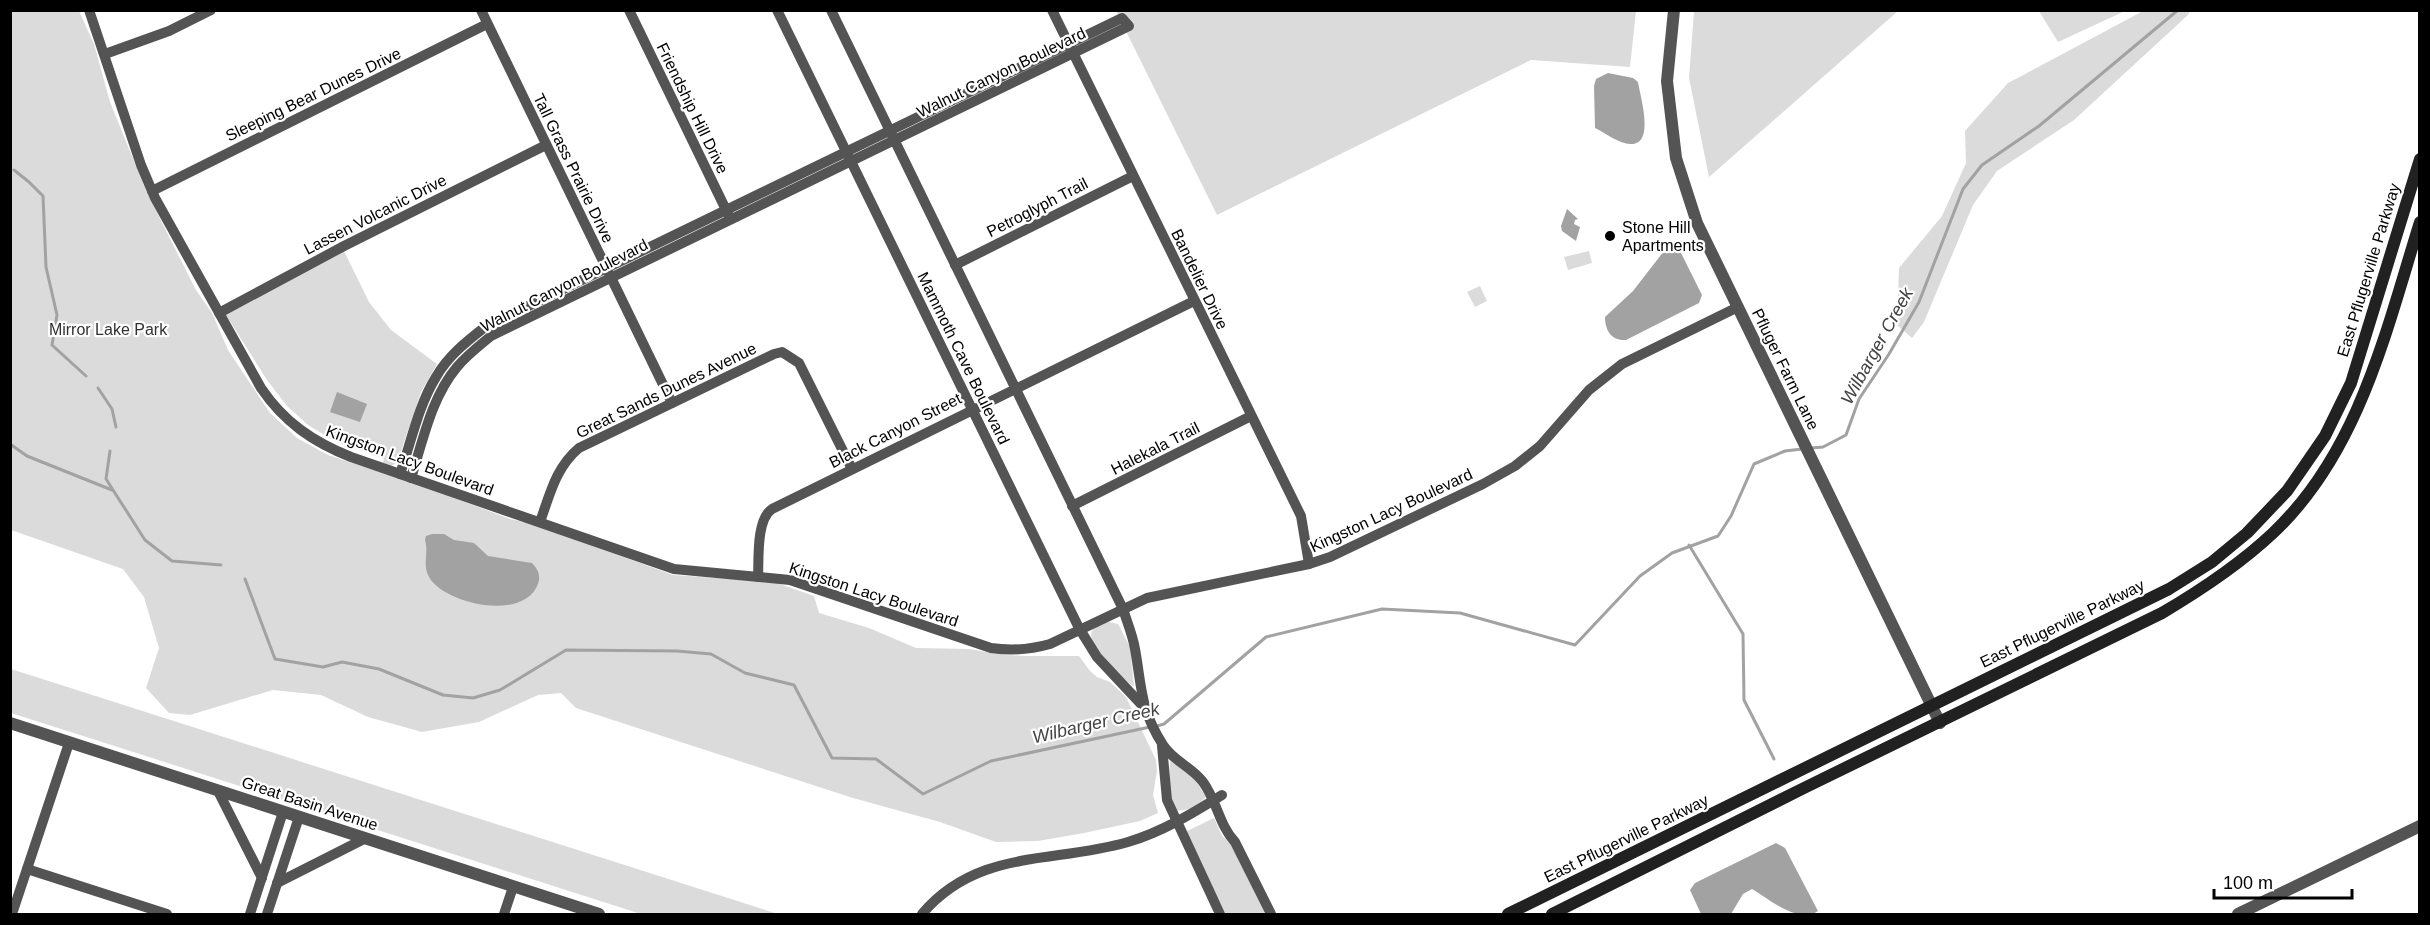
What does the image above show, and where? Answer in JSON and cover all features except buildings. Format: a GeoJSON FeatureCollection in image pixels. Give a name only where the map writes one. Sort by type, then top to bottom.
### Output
{"type":"FeatureCollection","features":[{"type":"Feature","properties":{"kind":"main road","name":"East Pflugerville Parkway"},"geometry":{"type":"LineString","coordinates":[[1508,915],[2160,593],[2212,562],[2247,533],[2287,491],[2325,435],[2351,384],[2420,159]]}},
{"type":"Feature","properties":{"kind":"main road","name":"East Pflugerville Parkway"},"geometry":{"type":"LineString","coordinates":[[1551,915],[2162,613],[2214,582],[2274,533],[2312,490],[2340,445],[2372,378],[2420,222]]}},
{"type":"Feature","properties":{"kind":"street","name":"Kingston Lacy Boulevard"},"geometry":{"type":"LineString","coordinates":[[89,10],[138,158],[152,191],[261,388],[291,424],[334,451],[674,569],[790,580],[991,648],[1015,650],[1036,648],[1050,644],[1079,628],[1158,596],[1309,564],[1330,557],[1483,484],[1515,466],[1540,446],[1589,390],[1622,364],[1738,307]]}},
{"type":"Feature","properties":{"kind":"street"},"geometry":{"type":"LineString","coordinates":[[105,54],[170,31],[211,10]]}},
{"type":"Feature","properties":{"kind":"street","name":"Tall Grass Prairie Drive"},"geometry":{"type":"LineString","coordinates":[[481,10],[672,403]]}},
{"type":"Feature","properties":{"kind":"street","name":"Friendship Hill Drive"},"geometry":{"type":"LineString","coordinates":[[629,10],[729,215]]}},
{"type":"Feature","properties":{"kind":"street","name":"Mammoth Cave Boulevard"},"geometry":{"type":"LineString","coordinates":[[777,10],[1079,628],[1097,657],[1143,706],[1162,742],[1174,757],[1199,777],[1217,798],[1228,834],[1235,842],[1270,915]]}},
{"type":"Feature","properties":{"kind":"street","name":"Bandelier Drive"},"geometry":{"type":"LineString","coordinates":[[1052,10],[1301,516],[1309,564]]}},
{"type":"Feature","properties":{"kind":"street","name":"Pfluger Farm Lane"},"geometry":{"type":"LineString","coordinates":[[1674,10],[1667,81],[1676,158],[1698,223],[1940,723]]}},
{"type":"Feature","properties":{"kind":"street","name":"Mammoth Cave Boulevard"},"geometry":{"type":"LineString","coordinates":[[832,11],[1123,609],[1135,647],[1143,706]]}},
{"type":"Feature","properties":{"kind":"street","name":"Walnut Canyon Boulevard"},"geometry":{"type":"LineString","coordinates":[[400,474],[431,386],[447,362],[463,344],[485,327],[609,273],[729,215],[894,141],[1071,49],[1122,18],[1129,26],[1071,49],[846,151],[729,215]]}},
{"type":"Feature","properties":{"kind":"street","name":"Sleeping Bear Dunes Drive"},"geometry":{"type":"LineString","coordinates":[[152,191],[487,24]]}},
{"type":"Feature","properties":{"kind":"street","name":"Lassen Volcanic Drive"},"geometry":{"type":"LineString","coordinates":[[219,313],[344,246],[546,145]]}},
{"type":"Feature","properties":{"kind":"street","name":"Petroglyph Trail"},"geometry":{"type":"LineString","coordinates":[[955,265],[1133,176]]}},
{"type":"Feature","properties":{"kind":"street","name":"Walnut Canyon Boulevard"},"geometry":{"type":"LineString","coordinates":[[411,478],[435,405],[461,362],[491,336],[609,273]]}},
{"type":"Feature","properties":{"kind":"street","name":"Black Canyon Street"},"geometry":{"type":"LineString","coordinates":[[758,578],[761,527],[768,512],[972,408],[1016,390],[1194,300]]}},
{"type":"Feature","properties":{"kind":"street","name":"Great Sands Dunes Avenue"},"geometry":{"type":"LineString","coordinates":[[540,522],[557,475],[569,456],[579,448],[782,352],[795,358],[803,368],[852,470]]}},
{"type":"Feature","properties":{"kind":"street","name":"Halekala Trail"},"geometry":{"type":"LineString","coordinates":[[1072,506],[1251,416]]}},
{"type":"Feature","properties":{"kind":"street"},"geometry":{"type":"LineString","coordinates":[[2325,435],[2340,445]]}},
{"type":"Feature","properties":{"kind":"street","name":"Great Basin Avenue"},"geometry":{"type":"LineString","coordinates":[[10,723],[599,915]]}},
{"type":"Feature","properties":{"kind":"street","name":"Mammoth Cave Boulevard"},"geometry":{"type":"LineString","coordinates":[[1162,742],[1167,800],[1220,915]]}},
{"type":"Feature","properties":{"kind":"street"},"geometry":{"type":"LineString","coordinates":[[12,915],[69,743]]}},
{"type":"Feature","properties":{"kind":"street"},"geometry":{"type":"LineString","coordinates":[[218,791],[262,878]]}},
{"type":"Feature","properties":{"kind":"street"},"geometry":{"type":"LineString","coordinates":[[922,915],[951,886],[977,872],[1122,843],[1177,821],[1217,798]]}},
{"type":"Feature","properties":{"kind":"street"},"geometry":{"type":"LineString","coordinates":[[250,915],[283,812]]}},
{"type":"Feature","properties":{"kind":"street"},"geometry":{"type":"LineString","coordinates":[[267,915],[299,817]]}},
{"type":"Feature","properties":{"kind":"street"},"geometry":{"type":"LineString","coordinates":[[2238,915],[2420,826]]}},
{"type":"Feature","properties":{"kind":"street"},"geometry":{"type":"LineString","coordinates":[[277,883],[366,838]]}},
{"type":"Feature","properties":{"kind":"street"},"geometry":{"type":"LineString","coordinates":[[1617,861],[1626,878]]}},
{"type":"Feature","properties":{"kind":"street"},"geometry":{"type":"LineString","coordinates":[[27,869],[167,915]]}},
{"type":"Feature","properties":{"kind":"street"},"geometry":{"type":"LineString","coordinates":[[504,915],[513,886]]}},
{"type":"Feature","properties":{"kind":"green space"},"geometry":{"type":"Polygon","coordinates":[[[1694,10],[1898,11],[1709,177],[1689,78],[1694,10]]]}},
{"type":"Feature","properties":{"kind":"green space"},"geometry":{"type":"Polygon","coordinates":[[[2145,10],[2190,11],[2074,120],[1997,171],[1973,205],[1924,322],[1912,338],[1897,325],[1899,268],[1942,216],[1966,163],[1965,131],[2008,83],[2145,10]]]}},
{"type":"Feature","properties":{"kind":"green space","name":"Mirror Lake Park"},"geometry":{"type":"Polygon","coordinates":[[[10,11],[79,11],[94,44],[110,102],[147,193],[196,290],[212,313],[228,350],[270,413],[297,438],[328,455],[426,487],[510,519],[533,524],[673,575],[774,582],[814,596],[819,613],[869,628],[916,648],[970,649],[1003,655],[1079,656],[1090,671],[1097,677],[1110,682],[1126,697],[1156,760],[1157,771],[1153,795],[1158,813],[1140,821],[1084,833],[1038,841],[996,842],[940,822],[853,798],[576,708],[561,693],[538,695],[479,722],[422,732],[368,717],[321,695],[273,690],[190,715],[169,713],[146,688],[159,648],[144,597],[123,569],[11,530],[10,11]]]}},
{"type":"Feature","properties":{"kind":"green space"},"geometry":{"type":"Polygon","coordinates":[[[1116,11],[1636,11],[1630,67],[1531,60],[1217,215],[1116,11]]]}},
{"type":"Feature","properties":{"kind":"green space"},"geometry":{"type":"Polygon","coordinates":[[[2039,11],[2125,11],[2058,42],[2039,11]]]}},
{"type":"Feature","properties":{"kind":"green space"},"geometry":{"type":"Polygon","coordinates":[[[344,251],[369,302],[391,330],[437,364],[421,392],[397,463],[391,466],[383,463],[384,459],[336,442],[308,425],[287,406],[267,380],[226,315],[344,251]]]}},
{"type":"Feature","properties":{"kind":"green space"},"geometry":{"type":"Polygon","coordinates":[[[1589,251],[1592,263],[1568,270],[1564,257],[1589,251]]]}},
{"type":"Feature","properties":{"kind":"green space"},"geometry":{"type":"Polygon","coordinates":[[[1480,286],[1487,301],[1475,307],[1467,292],[1480,286]]]}},
{"type":"Feature","properties":{"kind":"green space"},"geometry":{"type":"Polygon","coordinates":[[[1109,622],[1118,624],[1130,647],[1134,686],[1114,670],[1091,637],[1092,631],[1097,626],[1109,622]]]}},
{"type":"Feature","properties":{"kind":"green space"},"geometry":{"type":"Polygon","coordinates":[[[11,669],[778,914],[641,914],[11,713],[11,669]]]}},
{"type":"Feature","properties":{"kind":"green space"},"geometry":{"type":"Polygon","coordinates":[[[1170,761],[1194,778],[1206,797],[1192,807],[1180,811],[1176,810],[1169,795],[1170,761]]]}},
{"type":"Feature","properties":{"kind":"green space"},"geometry":{"type":"Polygon","coordinates":[[[1214,818],[1222,836],[1231,844],[1265,914],[1226,914],[1185,832],[1214,818]]]}},
{"type":"Feature","properties":{"kind":"shaded area"},"geometry":{"type":"Polygon","coordinates":[[[1608,73],[1633,78],[1638,82],[1644,129],[1638,142],[1630,144],[1622,142],[1595,128],[1594,86],[1596,79],[1608,73]]]}},
{"type":"Feature","properties":{"kind":"shaded area"},"geometry":{"type":"Polygon","coordinates":[[[1567,209],[1578,219],[1574,224],[1580,227],[1576,241],[1562,231],[1561,226],[1567,209]]]}},
{"type":"Feature","properties":{"kind":"shaded area"},"geometry":{"type":"Polygon","coordinates":[[[1677,245],[1702,295],[1699,303],[1626,340],[1613,337],[1606,326],[1605,317],[1633,291],[1664,251],[1677,245]]]}},
{"type":"Feature","properties":{"kind":"shaded area"},"geometry":{"type":"Polygon","coordinates":[[[337,392],[367,404],[360,422],[330,412],[337,392]]]}},
{"type":"Feature","properties":{"kind":"shaded area"},"geometry":{"type":"Polygon","coordinates":[[[444,534],[454,540],[474,543],[488,556],[532,563],[538,573],[538,584],[530,596],[517,603],[501,606],[484,605],[450,595],[437,587],[427,572],[425,540],[426,536],[444,534]]]}},
{"type":"Feature","properties":{"kind":"shaded area"},"geometry":{"type":"Polygon","coordinates":[[[1776,843],[1785,848],[1818,911],[1802,915],[1793,913],[1752,889],[1743,894],[1731,914],[1701,914],[1690,890],[1695,883],[1776,843]]]}},
{"type":"Feature","properties":{"kind":"waterway","name":"Wilbarger Creek"},"geometry":{"type":"LineString","coordinates":[[1811,448],[1823,447],[1846,435],[1859,399],[1889,354],[1919,302],[1963,189],[1982,165],[2039,126],[2178,10]]}},
{"type":"Feature","properties":{"kind":"waterway"},"geometry":{"type":"LineString","coordinates":[[14,170],[43,196],[46,267],[57,315],[52,345],[86,376]]}},
{"type":"Feature","properties":{"kind":"waterway"},"geometry":{"type":"LineString","coordinates":[[98,388],[112,409],[116,427]]}},
{"type":"Feature","properties":{"kind":"waterway","name":"Wilbarger Creek"},"geometry":{"type":"LineString","coordinates":[[10,444],[27,456],[112,490]]}},
{"type":"Feature","properties":{"kind":"waterway","name":"Wilbarger Creek"},"geometry":{"type":"LineString","coordinates":[[1157,726],[1164,724],[1266,637],[1382,609],[1460,613],[1575,645],[1640,576],[1672,553],[1718,536],[1731,516],[1754,464],[1785,451],[1802,449]]}},
{"type":"Feature","properties":{"kind":"waterway","name":"Wilbarger Creek"},"geometry":{"type":"LineString","coordinates":[[110,451],[106,479],[145,540],[172,561],[221,565]]}},
{"type":"Feature","properties":{"kind":"waterway"},"geometry":{"type":"LineString","coordinates":[[1689,545],[1743,634],[1744,700],[1774,759]]}},
{"type":"Feature","properties":{"kind":"waterway","name":"Wilbarger Creek"},"geometry":{"type":"LineString","coordinates":[[245,579],[275,659],[323,667],[342,662],[379,669],[443,695],[473,698],[500,690],[566,650],[677,651],[711,654],[745,673],[794,685],[832,758],[876,759],[923,794],[991,761],[1150,727]]}},
{"type":"Feature","properties":{"kind":"place","name":"Stone Hill Apartments"},"geometry":{"type":"Point","coordinates":[1610,236]}}]}
